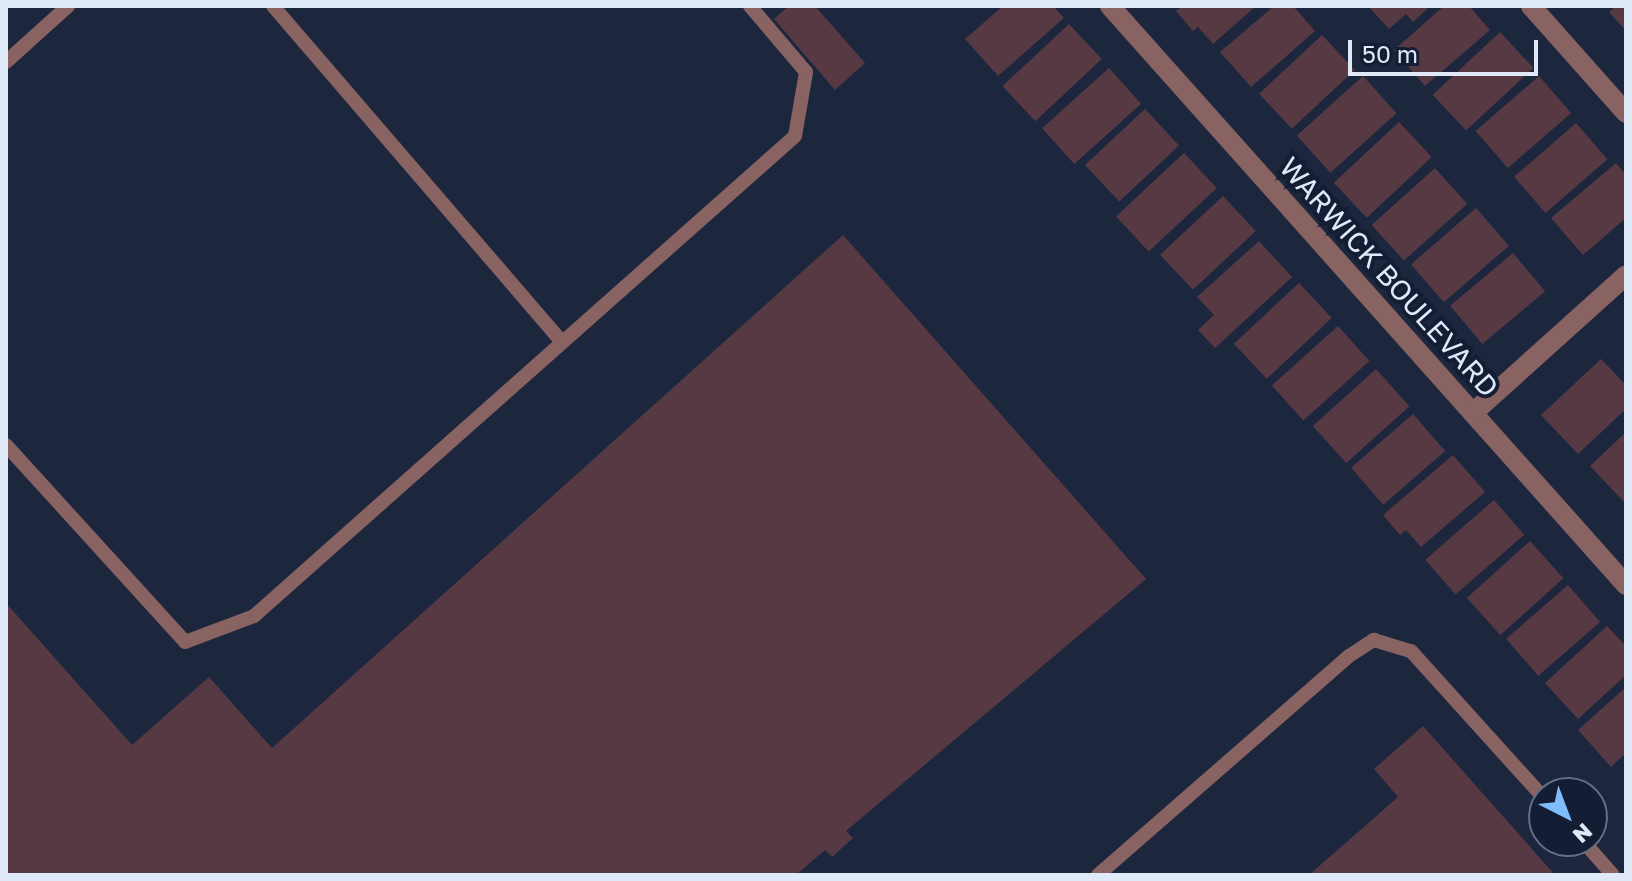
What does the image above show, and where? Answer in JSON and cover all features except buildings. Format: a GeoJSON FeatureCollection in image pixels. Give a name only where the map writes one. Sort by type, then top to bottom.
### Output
{"type":"FeatureCollection","features":[{"type":"Feature","properties":{"kind":"street","name":"WARWICK BOULEVARD"},"geometry":{"type":"LineString","coordinates":[[1110,6],[1626,585]]}},
{"type":"Feature","properties":{"kind":"street"},"geometry":{"type":"LineString","coordinates":[[1531,6],[1626,113]]}},
{"type":"Feature","properties":{"kind":"street"},"geometry":{"type":"LineString","coordinates":[[1473,413],[1626,275]]}},
{"type":"Feature","properties":{"kind":"lane"},"geometry":{"type":"LineString","coordinates":[[6,62],[68,6]]}},
{"type":"Feature","properties":{"kind":"lane"},"geometry":{"type":"LineString","coordinates":[[273,6],[560,340]]}},
{"type":"Feature","properties":{"kind":"lane"},"geometry":{"type":"LineString","coordinates":[[6,445],[185,642],[254,616],[560,340],[795,136],[806,72],[750,6]]}},
{"type":"Feature","properties":{"kind":"lane"},"geometry":{"type":"LineString","coordinates":[[1098,875],[1349,656],[1374,640],[1411,651],[1528,780]]}},
{"type":"Feature","properties":{"kind":"lane"},"geometry":{"type":"LineString","coordinates":[[1597,857],[1613,875]]}}]}
